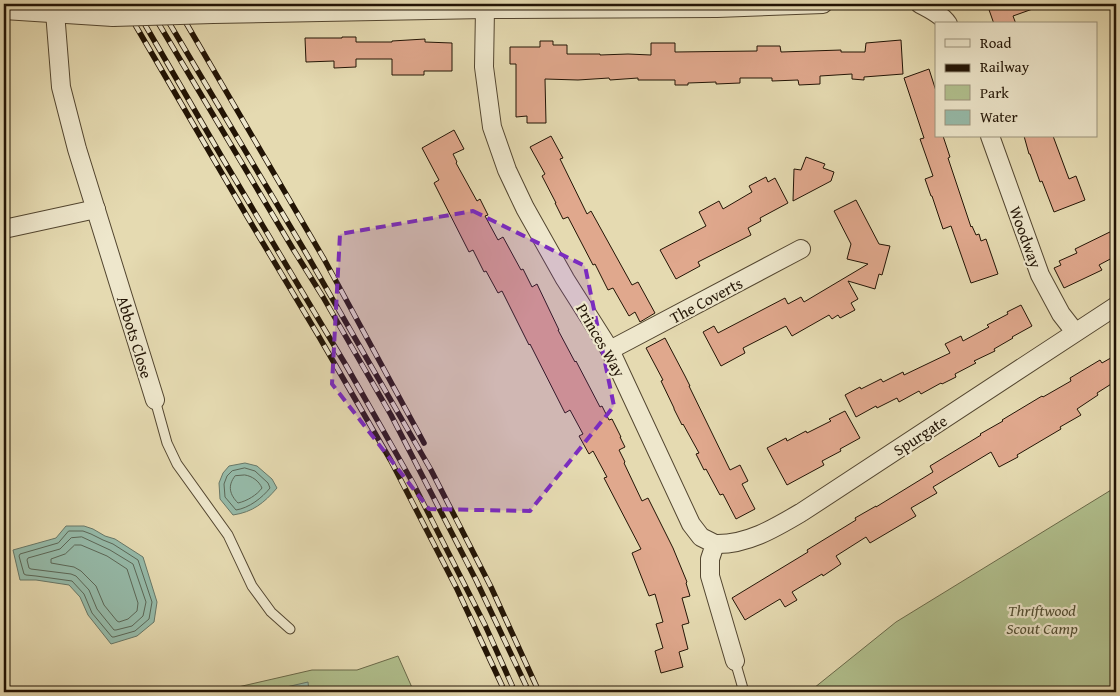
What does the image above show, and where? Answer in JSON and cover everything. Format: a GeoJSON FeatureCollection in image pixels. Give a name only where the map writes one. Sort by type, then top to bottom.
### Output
{"type":"FeatureCollection","features":[{"type":"Feature","properties":{"kind":"street"},"geometry":{"type":"LineString","coordinates":[[4,10],[113,16],[213,14],[253,8],[717,8],[823,4]]}},
{"type":"Feature","properties":{"kind":"street"},"geometry":{"type":"LineString","coordinates":[[920,4],[932,10],[947,22]]}},
{"type":"Feature","properties":{"kind":"street","name":"Princes Way"},"geometry":{"type":"LineString","coordinates":[[487,7],[484,67],[492,127],[507,170],[525,208],[565,279],[610,350],[691,524],[701,537],[715,544]]}},
{"type":"Feature","properties":{"kind":"street","name":"Abbots Close"},"geometry":{"type":"LineString","coordinates":[[55,12],[61,87],[77,149],[154,400]]}},
{"type":"Feature","properties":{"kind":"street","name":"Woodway"},"geometry":{"type":"LineString","coordinates":[[991,138],[1040,275],[1061,314],[1075,332]]}},
{"type":"Feature","properties":{"kind":"street"},"geometry":{"type":"LineString","coordinates":[[4,229],[96,209]]}},
{"type":"Feature","properties":{"kind":"street","name":"The Coverts"},"geometry":{"type":"LineString","coordinates":[[610,350],[801,249]]}},
{"type":"Feature","properties":{"kind":"street","name":"Spurgate"},"geometry":{"type":"LineString","coordinates":[[715,544],[728,545],[745,541],[776,528],[1116,306]]}},
{"type":"Feature","properties":{"kind":"street"},"geometry":{"type":"LineString","coordinates":[[715,544],[710,560],[710,576],[735,660]]}},
{"type":"Feature","properties":{"kind":"lane","name":"Abbots Close"},"geometry":{"type":"LineString","coordinates":[[154,400],[167,443],[176,464],[228,535],[252,586],[271,612],[290,629]]}},
{"type":"Feature","properties":{"kind":"lane"},"geometry":{"type":"LineString","coordinates":[[735,660],[744,692]]}},
{"type":"Feature","properties":{"kind":"highlighted area"},"geometry":{"type":"Polygon","coordinates":[[[473,211],[585,266],[614,406],[530,511],[429,509],[332,384],[340,234],[473,211]]]}},
{"type":"Feature","properties":{"kind":"green space","name":"Thriftwood Scout Camp"},"geometry":{"type":"Polygon","coordinates":[[[1116,487],[1116,692],[809,692],[896,622],[1116,487]]]}},
{"type":"Feature","properties":{"kind":"green space"},"geometry":{"type":"Polygon","coordinates":[[[398,656],[414,692],[222,692],[312,670],[357,670],[398,656]]]}},
{"type":"Feature","properties":{"kind":"water"},"geometry":{"type":"Polygon","coordinates":[[[245,463],[257,466],[272,479],[277,488],[258,506],[246,512],[233,515],[220,499],[219,483],[223,473],[229,466],[245,463]]]}},
{"type":"Feature","properties":{"kind":"water"},"geometry":{"type":"Polygon","coordinates":[[[66,526],[84,526],[93,529],[115,539],[143,557],[157,602],[154,622],[137,636],[111,644],[88,615],[80,597],[69,585],[36,580],[20,580],[13,550],[56,538],[66,526]]]}},
{"type":"Feature","properties":{"kind":"water"},"geometry":{"type":"Polygon","coordinates":[[[308,682],[309,692],[273,692],[282,688],[308,682]]]}},
{"type":"Feature","properties":{"kind":"building"},"geometry":{"type":"Polygon","coordinates":[[[987,4],[1041,4],[1041,6],[1013,16],[1015,22],[993,22],[987,4]]]}},
{"type":"Feature","properties":{"kind":"building"},"geometry":{"type":"Polygon","coordinates":[[[356,37],[356,42],[392,42],[425,39],[425,42],[452,43],[452,71],[424,71],[424,75],[392,75],[392,59],[356,59],[356,67],[334,68],[334,61],[306,62],[305,38],[356,37]]]}},
{"type":"Feature","properties":{"kind":"building"},"geometry":{"type":"Polygon","coordinates":[[[901,40],[903,74],[864,77],[864,80],[852,79],[852,74],[820,76],[820,84],[799,85],[798,80],[772,81],[772,78],[740,78],[740,83],[688,83],[688,85],[675,85],[675,80],[638,80],[638,78],[610,80],[609,78],[578,80],[545,79],[546,123],[527,123],[527,116],[516,117],[516,64],[510,64],[510,47],[540,47],[540,41],[553,41],[553,45],[567,45],[567,54],[651,55],[651,43],[675,43],[675,52],[757,51],[757,46],[780,46],[781,52],[841,50],[841,52],[865,52],[866,43],[901,40]]]}},
{"type":"Feature","properties":{"kind":"building"},"geometry":{"type":"Polygon","coordinates":[[[929,69],[935,88],[935,138],[944,138],[950,157],[948,158],[971,227],[976,235],[979,234],[981,241],[986,239],[998,274],[971,283],[951,226],[943,229],[925,179],[933,176],[920,139],[924,138],[904,78],[929,69]]]}},
{"type":"Feature","properties":{"kind":"building"},"geometry":{"type":"Polygon","coordinates":[[[454,130],[464,149],[453,154],[456,163],[477,201],[480,199],[488,215],[485,216],[498,240],[503,237],[532,287],[537,284],[575,362],[600,407],[602,406],[609,420],[612,419],[621,437],[625,447],[619,450],[642,501],[648,498],[673,548],[687,582],[690,596],[682,598],[689,623],[682,625],[688,649],[679,652],[683,667],[661,673],[655,651],[663,648],[656,624],[663,622],[655,594],[649,596],[632,553],[641,549],[604,478],[607,477],[593,451],[589,454],[579,436],[583,434],[570,410],[565,413],[502,291],[498,293],[486,271],[484,272],[473,250],[469,252],[434,183],[439,180],[422,148],[454,130]]]}},
{"type":"Feature","properties":{"kind":"building"},"geometry":{"type":"Polygon","coordinates":[[[551,136],[563,158],[560,159],[587,214],[591,211],[632,285],[638,282],[655,313],[640,322],[635,312],[629,316],[613,288],[608,290],[568,217],[563,219],[542,176],[545,174],[530,147],[551,136]]]}},
{"type":"Feature","properties":{"kind":"building"},"geometry":{"type":"Polygon","coordinates":[[[1025,138],[1054,138],[1069,179],[1076,176],[1085,200],[1054,212],[1029,154],[1025,138]]]}},
{"type":"Feature","properties":{"kind":"building"},"geometry":{"type":"Polygon","coordinates":[[[806,157],[825,164],[823,168],[834,172],[831,181],[793,201],[794,169],[801,170],[806,157]]]}},
{"type":"Feature","properties":{"kind":"building"},"geometry":{"type":"Polygon","coordinates":[[[766,177],[768,182],[775,178],[788,203],[760,218],[761,221],[748,228],[751,235],[698,262],[700,266],[676,279],[660,250],[706,226],[699,212],[719,201],[723,209],[752,192],[749,186],[766,177]]]}},
{"type":"Feature","properties":{"kind":"building"},"geometry":{"type":"Polygon","coordinates":[[[856,200],[879,244],[890,246],[882,275],[879,274],[875,289],[848,281],[858,299],[851,303],[855,310],[840,318],[838,315],[832,319],[829,315],[792,336],[786,326],[743,348],[745,353],[721,366],[703,332],[714,326],[718,333],[785,298],[788,304],[801,297],[804,302],[868,264],[847,259],[851,244],[834,211],[856,200]]]}},
{"type":"Feature","properties":{"kind":"building"},"geometry":{"type":"Polygon","coordinates":[[[1116,229],[1116,256],[1099,265],[1102,270],[1064,288],[1054,268],[1061,265],[1059,261],[1077,253],[1075,249],[1116,229]]]}},
{"type":"Feature","properties":{"kind":"building"},"geometry":{"type":"Polygon","coordinates":[[[1021,305],[1032,326],[994,349],[995,351],[974,361],[976,363],[955,374],[956,377],[921,394],[919,391],[899,402],[897,398],[877,408],[876,406],[856,417],[845,395],[881,379],[883,382],[903,372],[904,375],[950,353],[945,344],[961,336],[963,341],[989,327],[987,325],[1021,305]]]}},
{"type":"Feature","properties":{"kind":"building"},"geometry":{"type":"Polygon","coordinates":[[[665,338],[730,470],[740,465],[748,481],[742,484],[755,509],[736,519],[723,494],[720,495],[706,469],[704,470],[696,454],[699,453],[682,425],[661,381],[663,380],[646,348],[665,338]]]}},
{"type":"Feature","properties":{"kind":"building"},"geometry":{"type":"Polygon","coordinates":[[[1116,355],[1116,381],[1077,409],[1081,415],[1017,455],[1018,457],[999,467],[991,452],[933,487],[937,493],[911,508],[916,516],[870,543],[866,537],[836,556],[841,564],[792,592],[797,600],[785,607],[780,599],[745,620],[732,598],[808,552],[807,550],[856,520],[855,518],[933,472],[930,466],[1002,420],[1071,381],[1070,378],[1100,360],[1102,363],[1116,355]]]}},
{"type":"Feature","properties":{"kind":"building"},"geometry":{"type":"Polygon","coordinates":[[[845,411],[860,438],[822,461],[824,465],[787,485],[767,448],[786,438],[787,441],[806,431],[807,433],[831,421],[829,419],[845,411]]]}},
{"type":"Feature","properties":{"kind":"railway"},"geometry":{"type":"LineString","coordinates":[[123,4],[391,461],[457,589],[505,692]]}},
{"type":"Feature","properties":{"kind":"railway"},"geometry":{"type":"LineString","coordinates":[[133,4],[347,367],[413,483],[485,625],[515,692]]}},
{"type":"Feature","properties":{"kind":"railway"},"geometry":{"type":"LineString","coordinates":[[147,4],[323,297],[391,415],[476,580],[529,692]]}},
{"type":"Feature","properties":{"kind":"railway"},"geometry":{"type":"LineString","coordinates":[[158,4],[306,253],[431,470],[491,587],[539,692]]}},
{"type":"Feature","properties":{"kind":"railway"},"geometry":{"type":"LineString","coordinates":[[175,4],[324,259],[424,443]]}}]}
